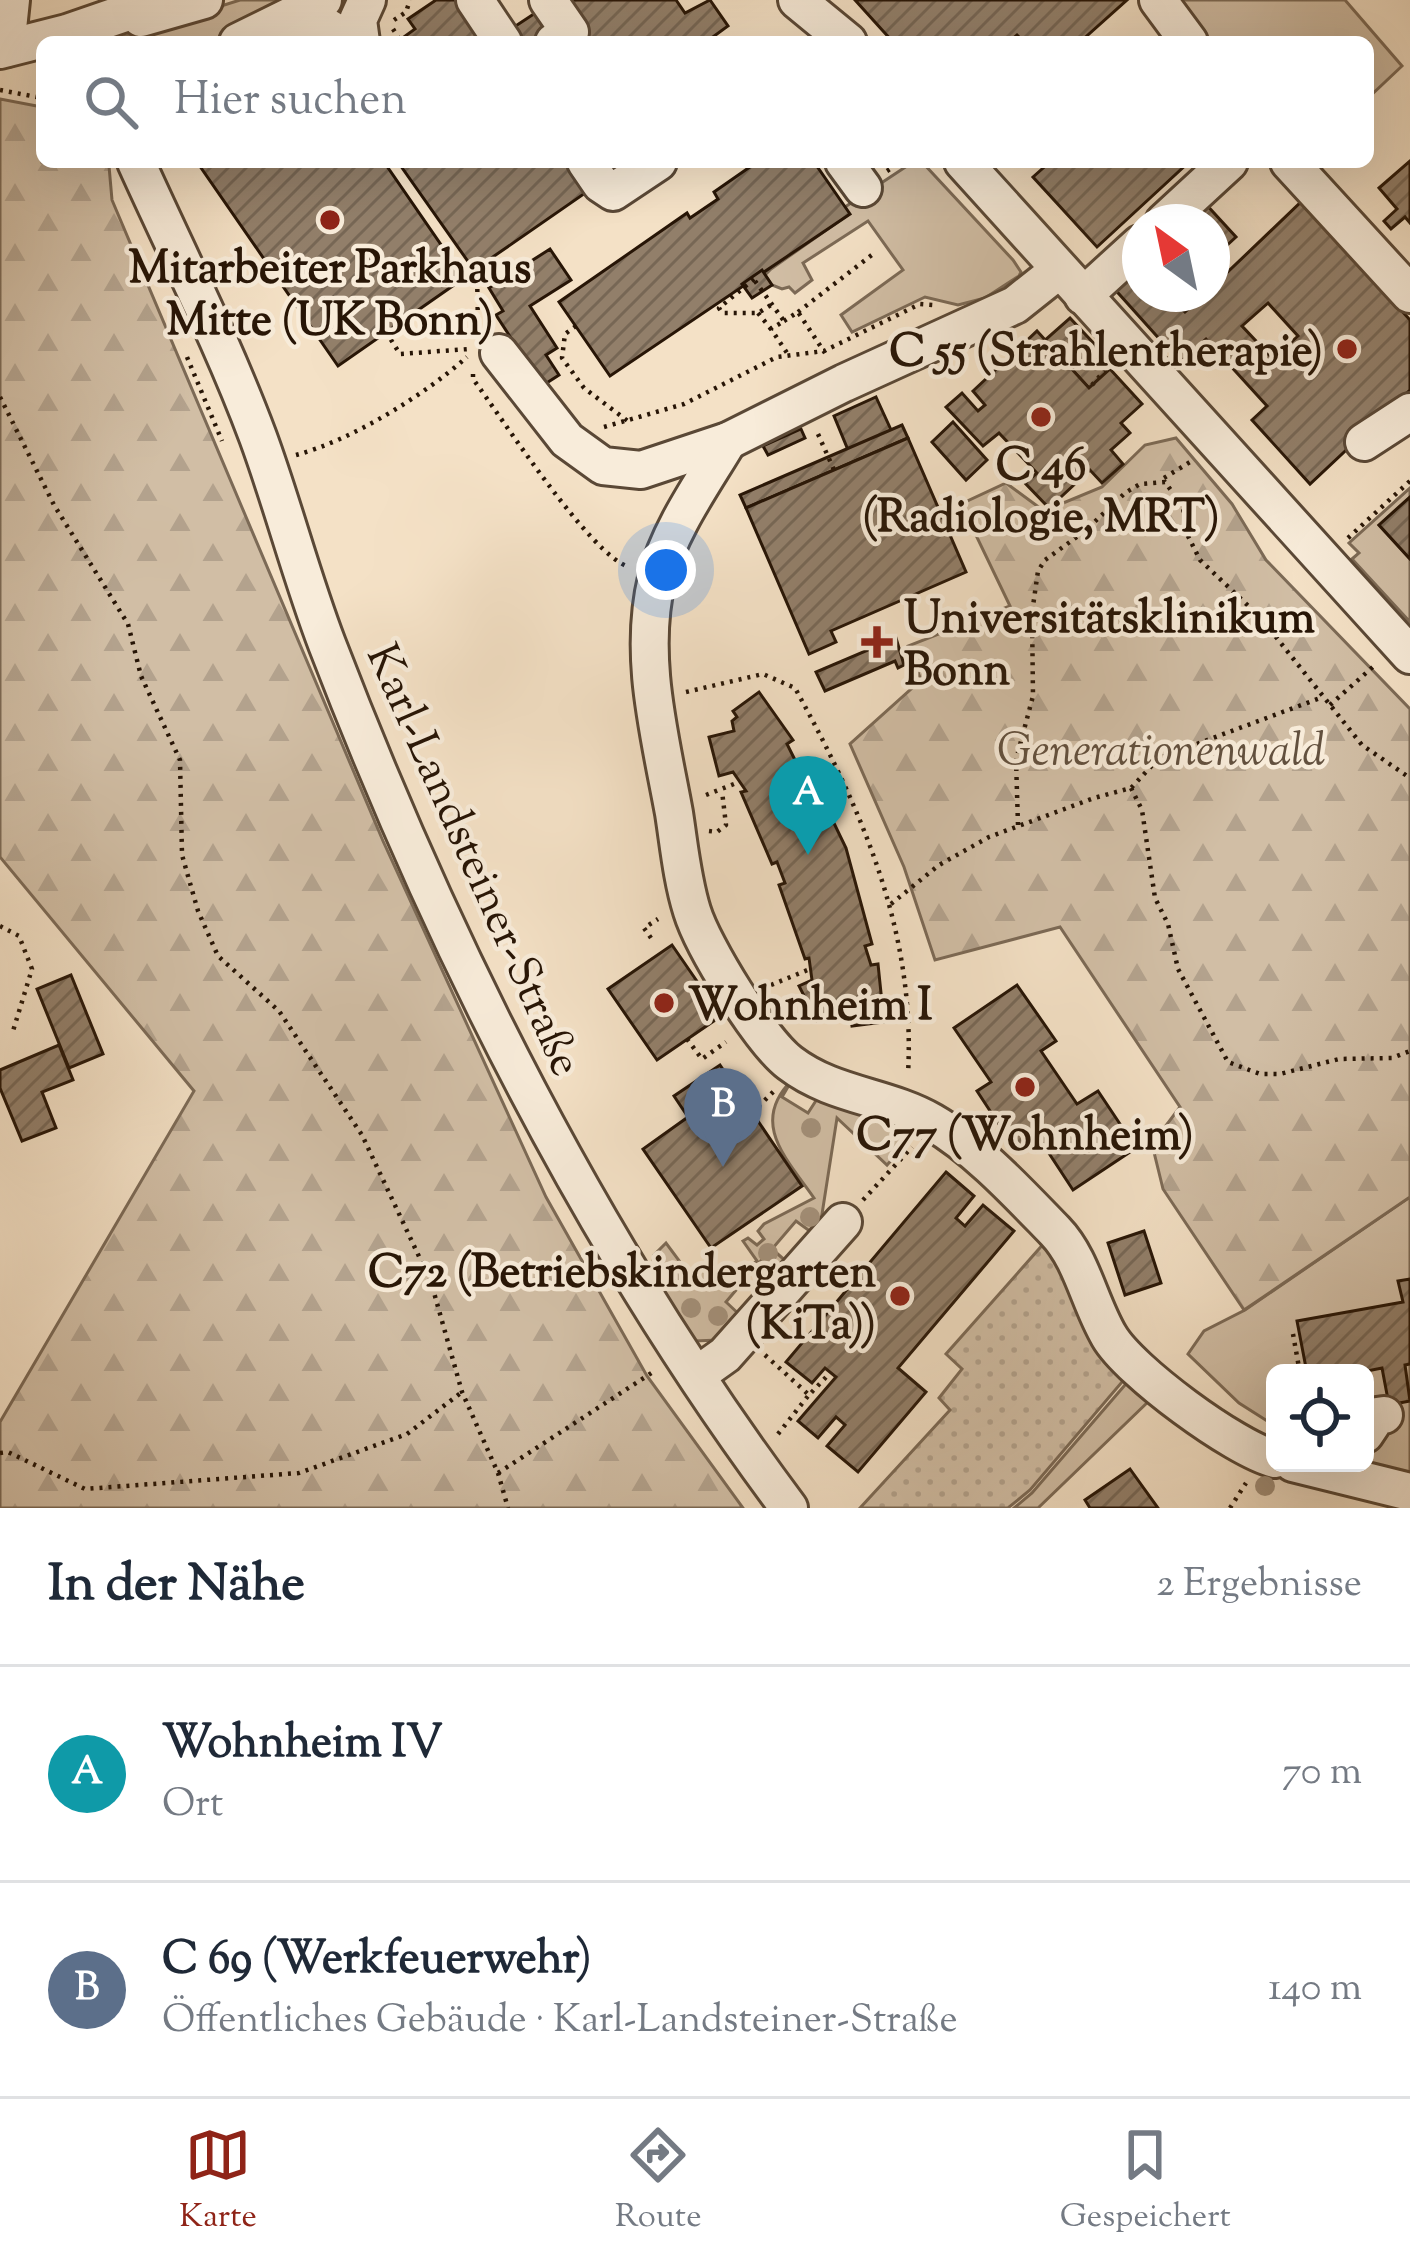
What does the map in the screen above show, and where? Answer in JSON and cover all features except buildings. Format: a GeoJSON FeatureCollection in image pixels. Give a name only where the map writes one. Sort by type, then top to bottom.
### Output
{"type":"FeatureCollection","features":[{"type":"Feature","properties":{"kind":"street"},"geometry":{"type":"LineString","coordinates":[[11,0],[3,49],[36,42]]}},
{"type":"Feature","properties":{"kind":"street"},"geometry":{"type":"LineString","coordinates":[[78,33],[138,0]]}},
{"type":"Feature","properties":{"kind":"street"},"geometry":{"type":"LineString","coordinates":[[78,33],[163,0]]}},
{"type":"Feature","properties":{"kind":"street"},"geometry":{"type":"LineString","coordinates":[[78,33],[204,0]]}},
{"type":"Feature","properties":{"kind":"street"},"geometry":{"type":"LineString","coordinates":[[254,34],[323,0]]}},
{"type":"Feature","properties":{"kind":"street"},"geometry":{"type":"LineString","coordinates":[[361,36],[358,20],[367,0]]}},
{"type":"Feature","properties":{"kind":"street"},"geometry":{"type":"LineString","coordinates":[[475,0],[499,36]]}},
{"type":"Feature","properties":{"kind":"street"},"geometry":{"type":"LineString","coordinates":[[548,0],[570,32],[564,36]]}},
{"type":"Feature","properties":{"kind":"street"},"geometry":{"type":"LineString","coordinates":[[797,0],[836,36]]}},
{"type":"Feature","properties":{"kind":"street"},"geometry":{"type":"LineString","coordinates":[[1158,0],[1185,36]]}},
{"type":"Feature","properties":{"kind":"street"},"geometry":{"type":"LineString","coordinates":[[254,34],[327,27],[342,36]]}},
{"type":"Feature","properties":{"kind":"street","name":"Karl-Landsteiner-Straße"},"geometry":{"type":"LineString","coordinates":[[139,168],[267,462],[326,640],[385,784],[536,1112],[697,1375],[789,1508]]}},
{"type":"Feature","properties":{"kind":"street"},"geometry":{"type":"LineString","coordinates":[[590,168],[613,192],[649,168]]}},
{"type":"Feature","properties":{"kind":"street"},"geometry":{"type":"LineString","coordinates":[[968,168],[1392,660]]}},
{"type":"Feature","properties":{"kind":"street"},"geometry":{"type":"LineString","coordinates":[[1184,204],[1222,168]]}},
{"type":"Feature","properties":{"kind":"street"},"geometry":{"type":"LineString","coordinates":[[1294,168],[1410,294]]}},
{"type":"Feature","properties":{"kind":"street"},"geometry":{"type":"LineString","coordinates":[[499,353],[564,436],[602,466],[641,470],[728,441],[844,383],[1071,283],[1122,254]]}},
{"type":"Feature","properties":{"kind":"street"},"geometry":{"type":"LineString","coordinates":[[1364,442],[1410,412]]}},
{"type":"Feature","properties":{"kind":"street"},"geometry":{"type":"LineString","coordinates":[[728,441],[689,507],[658,574],[650,624],[654,700],[693,914],[704,941],[786,1061],[841,1092],[920,1116],[980,1158],[1059,1234],[1112,1341],[1212,1427],[1266,1457]]}},
{"type":"Feature","properties":{"kind":"street"},"geometry":{"type":"LineString","coordinates":[[697,1375],[725,1355],[843,1222]]}},
{"type":"Feature","properties":{"kind":"street"},"geometry":{"type":"LineString","coordinates":[[1350,1472],[1410,1492]]}},
{"type":"Feature","properties":{"kind":"path"},"geometry":{"type":"LineString","coordinates":[[0,90],[36,97]]}},
{"type":"Feature","properties":{"kind":"path"},"geometry":{"type":"LineString","coordinates":[[771,329],[873,254]]}},
{"type":"Feature","properties":{"kind":"path"},"geometry":{"type":"LineString","coordinates":[[772,304],[758,314],[722,314],[719,308],[753,278],[772,304],[784,321]]}},
{"type":"Feature","properties":{"kind":"path"},"geometry":{"type":"LineString","coordinates":[[564,436],[684,404],[777,358],[824,351],[920,304],[940,306]]}},
{"type":"Feature","properties":{"kind":"path"},"geometry":{"type":"LineString","coordinates":[[798,311],[844,383]]}},
{"type":"Feature","properties":{"kind":"path"},"geometry":{"type":"LineString","coordinates":[[758,314],[789,356]]}},
{"type":"Feature","properties":{"kind":"path"},"geometry":{"type":"LineString","coordinates":[[576,326],[565,334],[562,358],[584,388],[629,422]]}},
{"type":"Feature","properties":{"kind":"path"},"geometry":{"type":"LineString","coordinates":[[267,462],[340,440],[450,372],[476,349],[400,354],[386,332]]}},
{"type":"Feature","properties":{"kind":"path"},"geometry":{"type":"LineString","coordinates":[[1093,385],[1115,366]]}},
{"type":"Feature","properties":{"kind":"path"},"geometry":{"type":"LineString","coordinates":[[0,397],[53,505],[128,625],[141,676],[180,760],[182,855],[198,911],[218,956],[279,1011],[362,1135],[431,1282],[462,1393],[498,1473],[508,1508]]}},
{"type":"Feature","properties":{"kind":"path"},"geometry":{"type":"LineString","coordinates":[[804,402],[834,470]]}},
{"type":"Feature","properties":{"kind":"path"},"geometry":{"type":"LineString","coordinates":[[1018,825],[1016,760],[1033,696],[1032,613],[1038,571],[1125,493],[1140,484],[1161,481],[1200,456]]}},
{"type":"Feature","properties":{"kind":"path"},"geometry":{"type":"LineString","coordinates":[[1161,481],[1183,506],[1186,532],[1200,560],[1260,617],[1374,757],[1410,778]]}},
{"type":"Feature","properties":{"kind":"path"},"geometry":{"type":"LineString","coordinates":[[1338,548],[1410,481]]}},
{"type":"Feature","properties":{"kind":"path"},"geometry":{"type":"LineString","coordinates":[[1329,706],[1392,660]]}},
{"type":"Feature","properties":{"kind":"path"},"geometry":{"type":"LineString","coordinates":[[654,700],[763,674],[795,688],[868,840],[891,904],[911,1022],[920,1116],[843,1222]]}},
{"type":"Feature","properties":{"kind":"path"},"geometry":{"type":"LineString","coordinates":[[891,904],[962,850],[1018,825],[1131,788],[1159,758],[1323,697]]}},
{"type":"Feature","properties":{"kind":"path"},"geometry":{"type":"LineString","coordinates":[[705,796],[739,782]]}},
{"type":"Feature","properties":{"kind":"path"},"geometry":{"type":"LineString","coordinates":[[1131,788],[1142,810],[1155,898],[1168,925],[1178,969],[1228,1062],[1260,1074],[1280,1074],[1339,1059],[1392,1058],[1410,1052]]}},
{"type":"Feature","properties":{"kind":"path"},"geometry":{"type":"LineString","coordinates":[[697,823],[717,832],[726,825],[722,791]]}},
{"type":"Feature","properties":{"kind":"path"},"geometry":{"type":"LineString","coordinates":[[0,926],[19,936],[32,969],[13,1031]]}},
{"type":"Feature","properties":{"kind":"path"},"geometry":{"type":"LineString","coordinates":[[780,981],[810,969]]}},
{"type":"Feature","properties":{"kind":"path"},"geometry":{"type":"LineString","coordinates":[[687,1039],[702,1059],[756,1022]]}},
{"type":"Feature","properties":{"kind":"path"},"geometry":{"type":"LineString","coordinates":[[1293,1334],[1298,1364]]}},
{"type":"Feature","properties":{"kind":"path"},"geometry":{"type":"LineString","coordinates":[[742,1335],[809,1395]]}},
{"type":"Feature","properties":{"kind":"path"},"geometry":{"type":"LineString","coordinates":[[498,1473],[653,1372]]}},
{"type":"Feature","properties":{"kind":"path"},"geometry":{"type":"LineString","coordinates":[[751,1457],[772,1443],[830,1373]]}},
{"type":"Feature","properties":{"kind":"path"},"geometry":{"type":"LineString","coordinates":[[0,1453],[8,1452],[86,1489],[299,1473],[407,1434],[462,1393]]}},
{"type":"Feature","properties":{"kind":"green space"},"geometry":{"type":"Polygon","coordinates":[[[240,0],[295,0],[254,21],[251,15],[241,20],[227,36],[126,36],[240,0]]]}},
{"type":"Feature","properties":{"kind":"green space"},"geometry":{"type":"Polygon","coordinates":[[[1170,0],[1345,0],[1402,66],[1374,92],[1374,36],[1203,36],[1170,0]]]}},
{"type":"Feature","properties":{"kind":"green space"},"geometry":{"type":"Polygon","coordinates":[[[0,99],[36,106],[36,168],[109,168],[112,200],[383,841],[546,1197],[647,1376],[743,1508],[0,1508],[0,1422],[194,1091],[0,857],[0,99]]]}},
{"type":"Feature","properties":{"kind":"green space"},"geometry":{"type":"Polygon","coordinates":[[[904,168],[928,168],[1021,272],[985,298],[958,305],[925,297],[852,332],[841,315],[903,270],[868,221],[803,263],[812,280],[795,293],[789,287],[772,285],[765,275],[849,214],[845,207],[904,168]]]}},
{"type":"Feature","properties":{"kind":"green space","name":"Generationenwald"},"geometry":{"type":"Polygon","coordinates":[[[1176,438],[1232,504],[1266,560],[1410,709],[1410,1197],[1244,1310],[1163,1189],[1152,1144],[1180,1107],[1060,927],[935,960],[904,867],[850,744],[921,680],[908,646],[1010,606],[961,504],[1006,483],[1044,511],[1102,487],[1145,445],[1176,438]]]}},
{"type":"Feature","properties":{"kind":"green space"},"geometry":{"type":"Polygon","coordinates":[[[1410,488],[1410,497],[1379,525],[1410,559],[1410,622],[1352,559],[1359,553],[1349,543],[1410,488]]]}},
{"type":"Feature","properties":{"kind":"green space"},"geometry":{"type":"Polygon","coordinates":[[[792,1080],[782,1097],[808,1113],[819,1096],[918,1130],[887,1165],[837,1118],[820,1227],[811,1232],[796,1221],[772,1249],[788,1263],[781,1271],[764,1257],[726,1302],[742,1317],[719,1340],[694,1341],[651,1272],[654,1255],[666,1243],[689,1274],[711,1260],[727,1283],[757,1261],[743,1241],[748,1238],[757,1245],[764,1239],[758,1231],[764,1224],[814,1198],[784,1155],[773,1126],[779,1096],[792,1080]]]}},
{"type":"Feature","properties":{"kind":"green space"},"geometry":{"type":"Polygon","coordinates":[[[1410,1197],[1410,1473],[1374,1466],[1374,1364],[1266,1364],[1266,1420],[1239,1403],[1188,1354],[1204,1331],[1245,1310],[1410,1197]]]}},
{"type":"Feature","properties":{"kind":"green space"},"geometry":{"type":"Polygon","coordinates":[[[1046,1241],[1096,1347],[1128,1375],[1030,1490],[1008,1508],[860,1508],[950,1410],[939,1398],[962,1369],[946,1354],[1046,1241]]]}},
{"type":"Feature","properties":{"kind":"green space"},"geometry":{"type":"Polygon","coordinates":[[[1131,1378],[1151,1399],[1038,1508],[1014,1508],[1032,1493],[1131,1378]]]}},
{"type":"Feature","properties":{"kind":"place","name":"Mitarbeiter Parkhaus Mitte (UK Bonn)"},"geometry":{"type":"Point","coordinates":[330,220]}},
{"type":"Feature","properties":{"kind":"place","name":"C 55 (Strahlentherapie)"},"geometry":{"type":"Point","coordinates":[1347,349]}},
{"type":"Feature","properties":{"kind":"place","name":"C 46 (Radiologie, MRT)"},"geometry":{"type":"Point","coordinates":[1041,417]}},
{"type":"Feature","properties":{"kind":"place","name":"Universitätsklinikum Bonn"},"geometry":{"type":"Point","coordinates":[877,642]}},
{"type":"Feature","properties":{"kind":"place","name":"Wohnheim IV"},"geometry":{"type":"Point","coordinates":[808,855]}},
{"type":"Feature","properties":{"kind":"place","name":"Wohnheim I"},"geometry":{"type":"Point","coordinates":[664,1003]}},
{"type":"Feature","properties":{"kind":"place","name":"C77 (Wohnheim)"},"geometry":{"type":"Point","coordinates":[1025,1087]}},
{"type":"Feature","properties":{"kind":"place","name":"C 69 (Werkfeuerwehr)"},"geometry":{"type":"Point","coordinates":[723,1167]}},
{"type":"Feature","properties":{"kind":"place","name":"C72 (Betriebskindergarten (KiTa))"},"geometry":{"type":"Point","coordinates":[900,1296]}}]}
